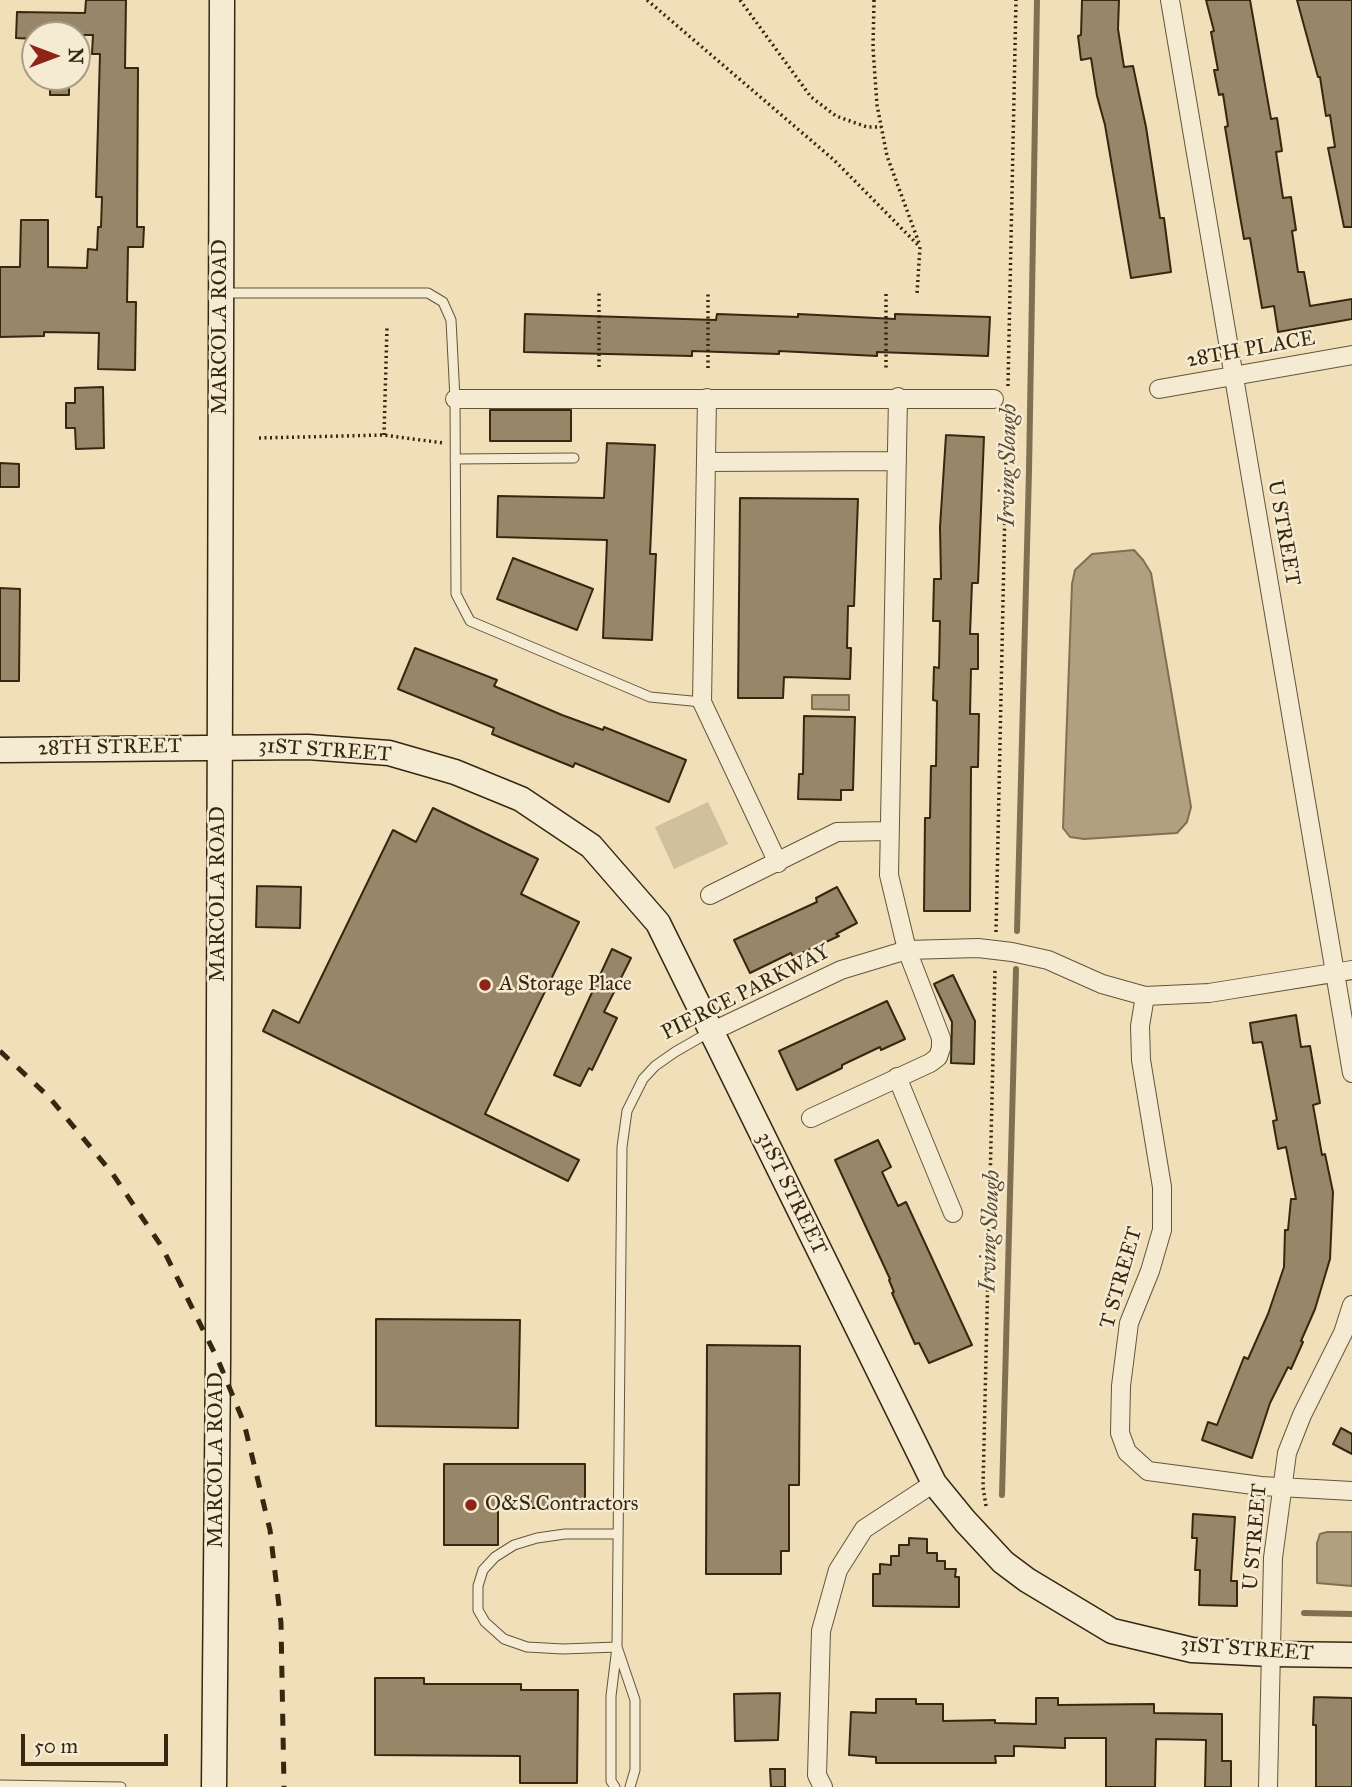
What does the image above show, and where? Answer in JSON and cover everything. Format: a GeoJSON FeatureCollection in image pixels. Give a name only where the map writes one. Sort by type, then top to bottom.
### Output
{"type":"FeatureCollection","features":[{"type":"Feature","properties":{"kind":"main road","name":"MARCOLA ROAD"},"geometry":{"type":"LineString","coordinates":[[214,1787],[218,1372],[222,0]]}},
{"type":"Feature","properties":{"kind":"main road","name":"28TH STREET"},"geometry":{"type":"LineString","coordinates":[[0,750],[219,747]]}},
{"type":"Feature","properties":{"kind":"main road","name":"31ST STREET"},"geometry":{"type":"LineString","coordinates":[[219,747],[308,747],[389,753],[455,772],[521,800],[591,846],[658,923],[934,1483],[1003,1562],[1027,1580],[1112,1631],[1192,1650],[1352,1655]]}},
{"type":"Feature","properties":{"kind":"street","name":"U STREET"},"geometry":{"type":"LineString","coordinates":[[1170,0],[1234,376],[1344,972],[1352,1073]]}},
{"type":"Feature","properties":{"kind":"street","name":"28TH PLACE"},"geometry":{"type":"LineString","coordinates":[[1159,389],[1352,355]]}},
{"type":"Feature","properties":{"kind":"street"},"geometry":{"type":"LineString","coordinates":[[455,399],[898,397],[1003,402]]}},
{"type":"Feature","properties":{"kind":"street"},"geometry":{"type":"LineString","coordinates":[[811,1118],[930,1063],[938,1057],[941,1048],[941,1038],[907,950],[888,874],[898,397]]}},
{"type":"Feature","properties":{"kind":"street"},"geometry":{"type":"LineString","coordinates":[[707,398],[702,702],[778,863]]}},
{"type":"Feature","properties":{"kind":"street"},"geometry":{"type":"LineString","coordinates":[[706,462],[897,461]]}},
{"type":"Feature","properties":{"kind":"street"},"geometry":{"type":"LineString","coordinates":[[710,895],[837,832],[890,831]]}},
{"type":"Feature","properties":{"kind":"street","name":"PIERCE PARKWAY"},"geometry":{"type":"LineString","coordinates":[[713,1031],[841,970],[907,950],[996,949],[1048,960],[1102,984],[1145,996],[1209,993],[1344,972]]}},
{"type":"Feature","properties":{"kind":"street","name":"T STREET"},"geometry":{"type":"LineString","coordinates":[[1145,996],[1140,1026],[1141,1060],[1162,1187],[1162,1230],[1150,1272],[1129,1323],[1120,1433],[1127,1452],[1148,1471],[1283,1487],[1352,1491]]}},
{"type":"Feature","properties":{"kind":"street"},"geometry":{"type":"LineString","coordinates":[[897,1077],[953,1213]]}},
{"type":"Feature","properties":{"kind":"street","name":"U STREET"},"geometry":{"type":"LineString","coordinates":[[1268,1787],[1273,1558],[1287,1453],[1302,1415],[1343,1333],[1352,1305]]}},
{"type":"Feature","properties":{"kind":"street"},"geometry":{"type":"LineString","coordinates":[[823,1787],[817,1775],[821,1630],[838,1570],[864,1529],[934,1483]]}},
{"type":"Feature","properties":{"kind":"lane"},"geometry":{"type":"LineString","coordinates":[[220,293],[428,293],[443,302],[451,320],[455,399],[456,594],[470,621],[650,697],[702,702]]}},
{"type":"Feature","properties":{"kind":"lane"},"geometry":{"type":"LineString","coordinates":[[456,458],[574,458]]}},
{"type":"Feature","properties":{"kind":"lane","name":"PIERCE PARKWAY"},"geometry":{"type":"LineString","coordinates":[[615,1787],[611,1781],[611,1696],[617,1647],[622,1147],[627,1111],[643,1079],[655,1066],[713,1031]]}},
{"type":"Feature","properties":{"kind":"lane"},"geometry":{"type":"LineString","coordinates":[[617,1647],[527,1647],[504,1639],[485,1622],[478,1610],[478,1586],[483,1570],[495,1557],[514,1545],[565,1534],[618,1534]]}},
{"type":"Feature","properties":{"kind":"lane","name":"PIERCE PARKWAY"},"geometry":{"type":"LineString","coordinates":[[617,1647],[635,1700],[635,1770],[630,1787]]}},
{"type":"Feature","properties":{"kind":"lane"},"geometry":{"type":"LineString","coordinates":[[0,1785],[121,1787]]}},
{"type":"Feature","properties":{"kind":"path"},"geometry":{"type":"LineString","coordinates":[[647,0],[834,160],[920,247]]}},
{"type":"Feature","properties":{"kind":"path"},"geometry":{"type":"LineString","coordinates":[[740,0],[811,97],[836,116],[867,127],[881,127]]}},
{"type":"Feature","properties":{"kind":"path"},"geometry":{"type":"LineString","coordinates":[[874,0],[873,48],[877,105],[887,156],[920,247],[917,294]]}},
{"type":"Feature","properties":{"kind":"path"},"geometry":{"type":"LineString","coordinates":[[986,1506],[984,1486],[996,949],[1003,402],[1016,0]]}},
{"type":"Feature","properties":{"kind":"path"},"geometry":{"type":"LineString","coordinates":[[599,291],[599,367]]}},
{"type":"Feature","properties":{"kind":"path"},"geometry":{"type":"LineString","coordinates":[[708,292],[708,368]]}},
{"type":"Feature","properties":{"kind":"path"},"geometry":{"type":"LineString","coordinates":[[886,294],[886,368]]}},
{"type":"Feature","properties":{"kind":"path"},"geometry":{"type":"LineString","coordinates":[[384,435],[387,327]]}},
{"type":"Feature","properties":{"kind":"path"},"geometry":{"type":"LineString","coordinates":[[259,438],[384,435],[455,445]]}},
{"type":"Feature","properties":{"kind":"shaded area"},"geometry":{"type":"Polygon","coordinates":[[[1134,550],[1151,573],[1191,807],[1187,822],[1177,833],[1084,839],[1070,837],[1063,828],[1072,584],[1075,570],[1092,554],[1134,550]]]}},
{"type":"Feature","properties":{"kind":"shaded area"},"geometry":{"type":"Polygon","coordinates":[[[812,695],[849,695],[849,710],[812,709],[812,695]]]}},
{"type":"Feature","properties":{"kind":"shaded area"},"geometry":{"type":"Polygon","coordinates":[[[708,802],[728,844],[674,869],[655,827],[708,802]]]}},
{"type":"Feature","properties":{"kind":"shaded area"},"geometry":{"type":"Polygon","coordinates":[[[1352,1532],[1352,1586],[1317,1583],[1317,1543],[1320,1534],[1352,1532]]]}},
{"type":"Feature","properties":{"kind":"building"},"geometry":{"type":"Polygon","coordinates":[[[86,0],[126,0],[125,68],[138,68],[137,227],[144,227],[143,247],[128,247],[127,302],[136,302],[135,370],[98,369],[99,333],[44,332],[44,336],[0,337],[0,267],[20,267],[21,220],[48,220],[48,267],[87,268],[88,249],[97,250],[102,197],[96,197],[100,54],[92,54],[91,21],[21,21],[21,38],[16,38],[17,12],[85,13],[86,0]]]}},
{"type":"Feature","properties":{"kind":"building"},"geometry":{"type":"Polygon","coordinates":[[[1082,0],[1119,0],[1118,29],[1124,67],[1133,66],[1146,127],[1160,218],[1164,218],[1171,272],[1131,278],[1091,58],[1081,60],[1078,36],[1081,35],[1082,0]]]}},
{"type":"Feature","properties":{"kind":"building"},"geometry":{"type":"Polygon","coordinates":[[[1206,0],[1250,0],[1271,119],[1277,118],[1282,151],[1276,152],[1283,198],[1291,197],[1296,230],[1292,231],[1298,272],[1304,272],[1310,306],[1352,299],[1352,319],[1278,332],[1274,306],[1262,308],[1250,238],[1244,239],[1225,127],[1228,126],[1223,94],[1219,95],[1214,70],[1218,70],[1211,32],[1214,31],[1206,0]]]}},
{"type":"Feature","properties":{"kind":"building"},"geometry":{"type":"Polygon","coordinates":[[[1297,0],[1352,0],[1352,227],[1344,227],[1328,148],[1335,147],[1330,115],[1326,116],[1320,77],[1297,0]]]}},
{"type":"Feature","properties":{"kind":"building"},"geometry":{"type":"Polygon","coordinates":[[[50,91],[69,91],[69,95],[50,95],[50,91]]]}},
{"type":"Feature","properties":{"kind":"building"},"geometry":{"type":"Polygon","coordinates":[[[525,314],[716,320],[717,314],[798,317],[798,314],[895,319],[895,314],[990,317],[988,356],[877,352],[877,356],[779,351],[779,354],[692,351],[692,356],[524,352],[525,314]]]}},
{"type":"Feature","properties":{"kind":"building"},"geometry":{"type":"Polygon","coordinates":[[[103,387],[104,448],[76,449],[75,428],[66,428],[66,403],[75,403],[75,388],[103,387]]]}},
{"type":"Feature","properties":{"kind":"building"},"geometry":{"type":"Polygon","coordinates":[[[490,410],[571,410],[571,441],[490,441],[490,410]]]}},
{"type":"Feature","properties":{"kind":"building"},"geometry":{"type":"Polygon","coordinates":[[[946,435],[984,437],[978,583],[972,583],[970,634],[978,634],[978,669],[971,669],[970,714],[979,714],[978,767],[971,767],[970,911],[924,911],[925,818],[930,818],[931,766],[936,766],[937,701],[933,700],[934,667],[939,668],[940,621],[933,621],[934,579],[941,579],[940,527],[946,435]]]}},
{"type":"Feature","properties":{"kind":"building"},"geometry":{"type":"Polygon","coordinates":[[[607,443],[655,445],[650,554],[656,554],[652,640],[603,638],[607,540],[497,537],[498,496],[604,498],[607,443]]]}},
{"type":"Feature","properties":{"kind":"building"},"geometry":{"type":"Polygon","coordinates":[[[0,463],[19,464],[19,487],[0,487],[0,463]]]}},
{"type":"Feature","properties":{"kind":"building"},"geometry":{"type":"Polygon","coordinates":[[[740,498],[858,499],[854,606],[848,606],[847,648],[851,648],[850,679],[784,677],[783,698],[738,698],[740,498]]]}},
{"type":"Feature","properties":{"kind":"building"},"geometry":{"type":"Polygon","coordinates":[[[513,558],[593,589],[577,630],[497,599],[513,558]]]}},
{"type":"Feature","properties":{"kind":"building"},"geometry":{"type":"Polygon","coordinates":[[[0,588],[20,589],[19,681],[0,681],[0,588]]]}},
{"type":"Feature","properties":{"kind":"building"},"geometry":{"type":"Polygon","coordinates":[[[415,648],[497,680],[494,686],[562,715],[603,730],[604,727],[686,760],[669,802],[575,763],[573,767],[492,734],[494,728],[398,689],[415,648]]]}},
{"type":"Feature","properties":{"kind":"building"},"geometry":{"type":"Polygon","coordinates":[[[804,716],[855,717],[853,790],[841,790],[841,800],[798,799],[799,774],[803,774],[804,716]]]}},
{"type":"Feature","properties":{"kind":"building"},"geometry":{"type":"Polygon","coordinates":[[[433,808],[538,859],[521,894],[579,922],[485,1114],[579,1160],[568,1181],[263,1031],[273,1010],[299,1023],[393,830],[416,842],[433,808]]]}},
{"type":"Feature","properties":{"kind":"building"},"geometry":{"type":"Polygon","coordinates":[[[257,886],[301,887],[300,928],[256,927],[257,886]]]}},
{"type":"Feature","properties":{"kind":"building"},"geometry":{"type":"Polygon","coordinates":[[[837,887],[857,923],[836,934],[839,936],[793,957],[791,953],[750,973],[734,940],[817,902],[816,898],[837,887]]]}},
{"type":"Feature","properties":{"kind":"building"},"geometry":{"type":"Polygon","coordinates":[[[612,949],[631,958],[604,1012],[617,1018],[592,1070],[589,1068],[580,1086],[554,1075],[612,949]]]}},
{"type":"Feature","properties":{"kind":"building"},"geometry":{"type":"Polygon","coordinates":[[[953,975],[975,1021],[974,1064],[951,1063],[952,1022],[934,984],[953,975]]]}},
{"type":"Feature","properties":{"kind":"building"},"geometry":{"type":"Polygon","coordinates":[[[887,1001],[905,1039],[881,1050],[880,1047],[797,1090],[779,1051],[887,1001]]]}},
{"type":"Feature","properties":{"kind":"building"},"geometry":{"type":"Polygon","coordinates":[[[1296,1015],[1301,1047],[1310,1046],[1320,1103],[1313,1105],[1322,1155],[1325,1154],[1333,1192],[1330,1259],[1315,1309],[1301,1341],[1303,1342],[1291,1369],[1288,1367],[1270,1403],[1252,1458],[1202,1440],[1208,1422],[1217,1425],[1244,1357],[1248,1359],[1268,1314],[1284,1267],[1285,1230],[1288,1230],[1291,1199],[1296,1199],[1286,1147],[1278,1149],[1273,1121],[1277,1120],[1262,1042],[1253,1043],[1250,1023],[1296,1015]]]}},
{"type":"Feature","properties":{"kind":"building"},"geometry":{"type":"Polygon","coordinates":[[[878,1140],[891,1167],[882,1172],[898,1206],[906,1202],[972,1345],[929,1363],[919,1343],[915,1344],[892,1293],[894,1292],[890,1279],[835,1160],[878,1140]]]}},
{"type":"Feature","properties":{"kind":"building"},"geometry":{"type":"Polygon","coordinates":[[[376,1319],[520,1320],[518,1428],[376,1426],[376,1319]]]}},
{"type":"Feature","properties":{"kind":"building"},"geometry":{"type":"Polygon","coordinates":[[[707,1345],[800,1346],[799,1485],[789,1485],[789,1551],[781,1551],[781,1574],[706,1574],[707,1345]]]}},
{"type":"Feature","properties":{"kind":"building"},"geometry":{"type":"Polygon","coordinates":[[[1341,1428],[1352,1434],[1352,1454],[1333,1444],[1341,1428]]]}},
{"type":"Feature","properties":{"kind":"building","name":"O&S Contractors"},"geometry":{"type":"Polygon","coordinates":[[[444,1464],[585,1464],[585,1502],[549,1502],[549,1508],[531,1508],[531,1502],[498,1502],[498,1545],[444,1545],[444,1464]]]}},
{"type":"Feature","properties":{"kind":"building"},"geometry":{"type":"Polygon","coordinates":[[[1193,1514],[1235,1517],[1231,1581],[1237,1581],[1237,1606],[1199,1605],[1200,1570],[1195,1570],[1197,1538],[1192,1538],[1193,1514]]]}},
{"type":"Feature","properties":{"kind":"building"},"geometry":{"type":"Polygon","coordinates":[[[909,1538],[927,1539],[927,1553],[937,1553],[937,1561],[945,1561],[945,1569],[956,1569],[955,1577],[959,1577],[959,1607],[873,1606],[873,1574],[880,1574],[880,1564],[891,1565],[891,1556],[899,1556],[899,1545],[909,1545],[909,1538]]]}},
{"type":"Feature","properties":{"kind":"building"},"geometry":{"type":"Polygon","coordinates":[[[375,1678],[424,1678],[424,1684],[521,1684],[521,1690],[578,1690],[577,1783],[520,1783],[520,1756],[375,1755],[375,1678]]]}},
{"type":"Feature","properties":{"kind":"building"},"geometry":{"type":"Polygon","coordinates":[[[780,1693],[778,1740],[735,1741],[734,1694],[780,1693]]]}},
{"type":"Feature","properties":{"kind":"building"},"geometry":{"type":"Polygon","coordinates":[[[1314,1697],[1352,1698],[1352,1787],[1316,1787],[1314,1697]]]}},
{"type":"Feature","properties":{"kind":"building"},"geometry":{"type":"Polygon","coordinates":[[[1036,1698],[1058,1698],[1058,1705],[1154,1704],[1154,1713],[1222,1714],[1222,1761],[1231,1761],[1231,1787],[1205,1787],[1206,1740],[1156,1739],[1155,1787],[1106,1787],[1106,1738],[1065,1738],[1065,1748],[1014,1746],[1014,1756],[995,1756],[996,1763],[876,1763],[876,1757],[849,1755],[851,1712],[876,1713],[876,1699],[916,1699],[916,1704],[943,1704],[943,1721],[995,1720],[995,1723],[1036,1724],[1036,1698]]]}},
{"type":"Feature","properties":{"kind":"building"},"geometry":{"type":"Polygon","coordinates":[[[770,1769],[785,1769],[785,1787],[771,1787],[770,1769]]]}},
{"type":"Feature","properties":{"kind":"waterway","name":"Irving Slough"},"geometry":{"type":"LineString","coordinates":[[1017,931],[1029,471],[1037,0]]}},
{"type":"Feature","properties":{"kind":"waterway","name":"Irving Slough"},"geometry":{"type":"LineString","coordinates":[[1002,1495],[1016,969]]}},
{"type":"Feature","properties":{"kind":"waterway"},"geometry":{"type":"LineString","coordinates":[[1304,1613],[1352,1614]]}},
{"type":"Feature","properties":{"kind":"railway"},"geometry":{"type":"LineString","coordinates":[[0,1051],[49,1097],[112,1173],[162,1247],[218,1360],[244,1423],[270,1530],[281,1623],[284,1787]]}},
{"type":"Feature","properties":{"kind":"place","name":"A Storage Place"},"geometry":{"type":"Point","coordinates":[485,985]}},
{"type":"Feature","properties":{"kind":"place","name":"O&S Contractors"},"geometry":{"type":"Point","coordinates":[471,1505]}}]}
